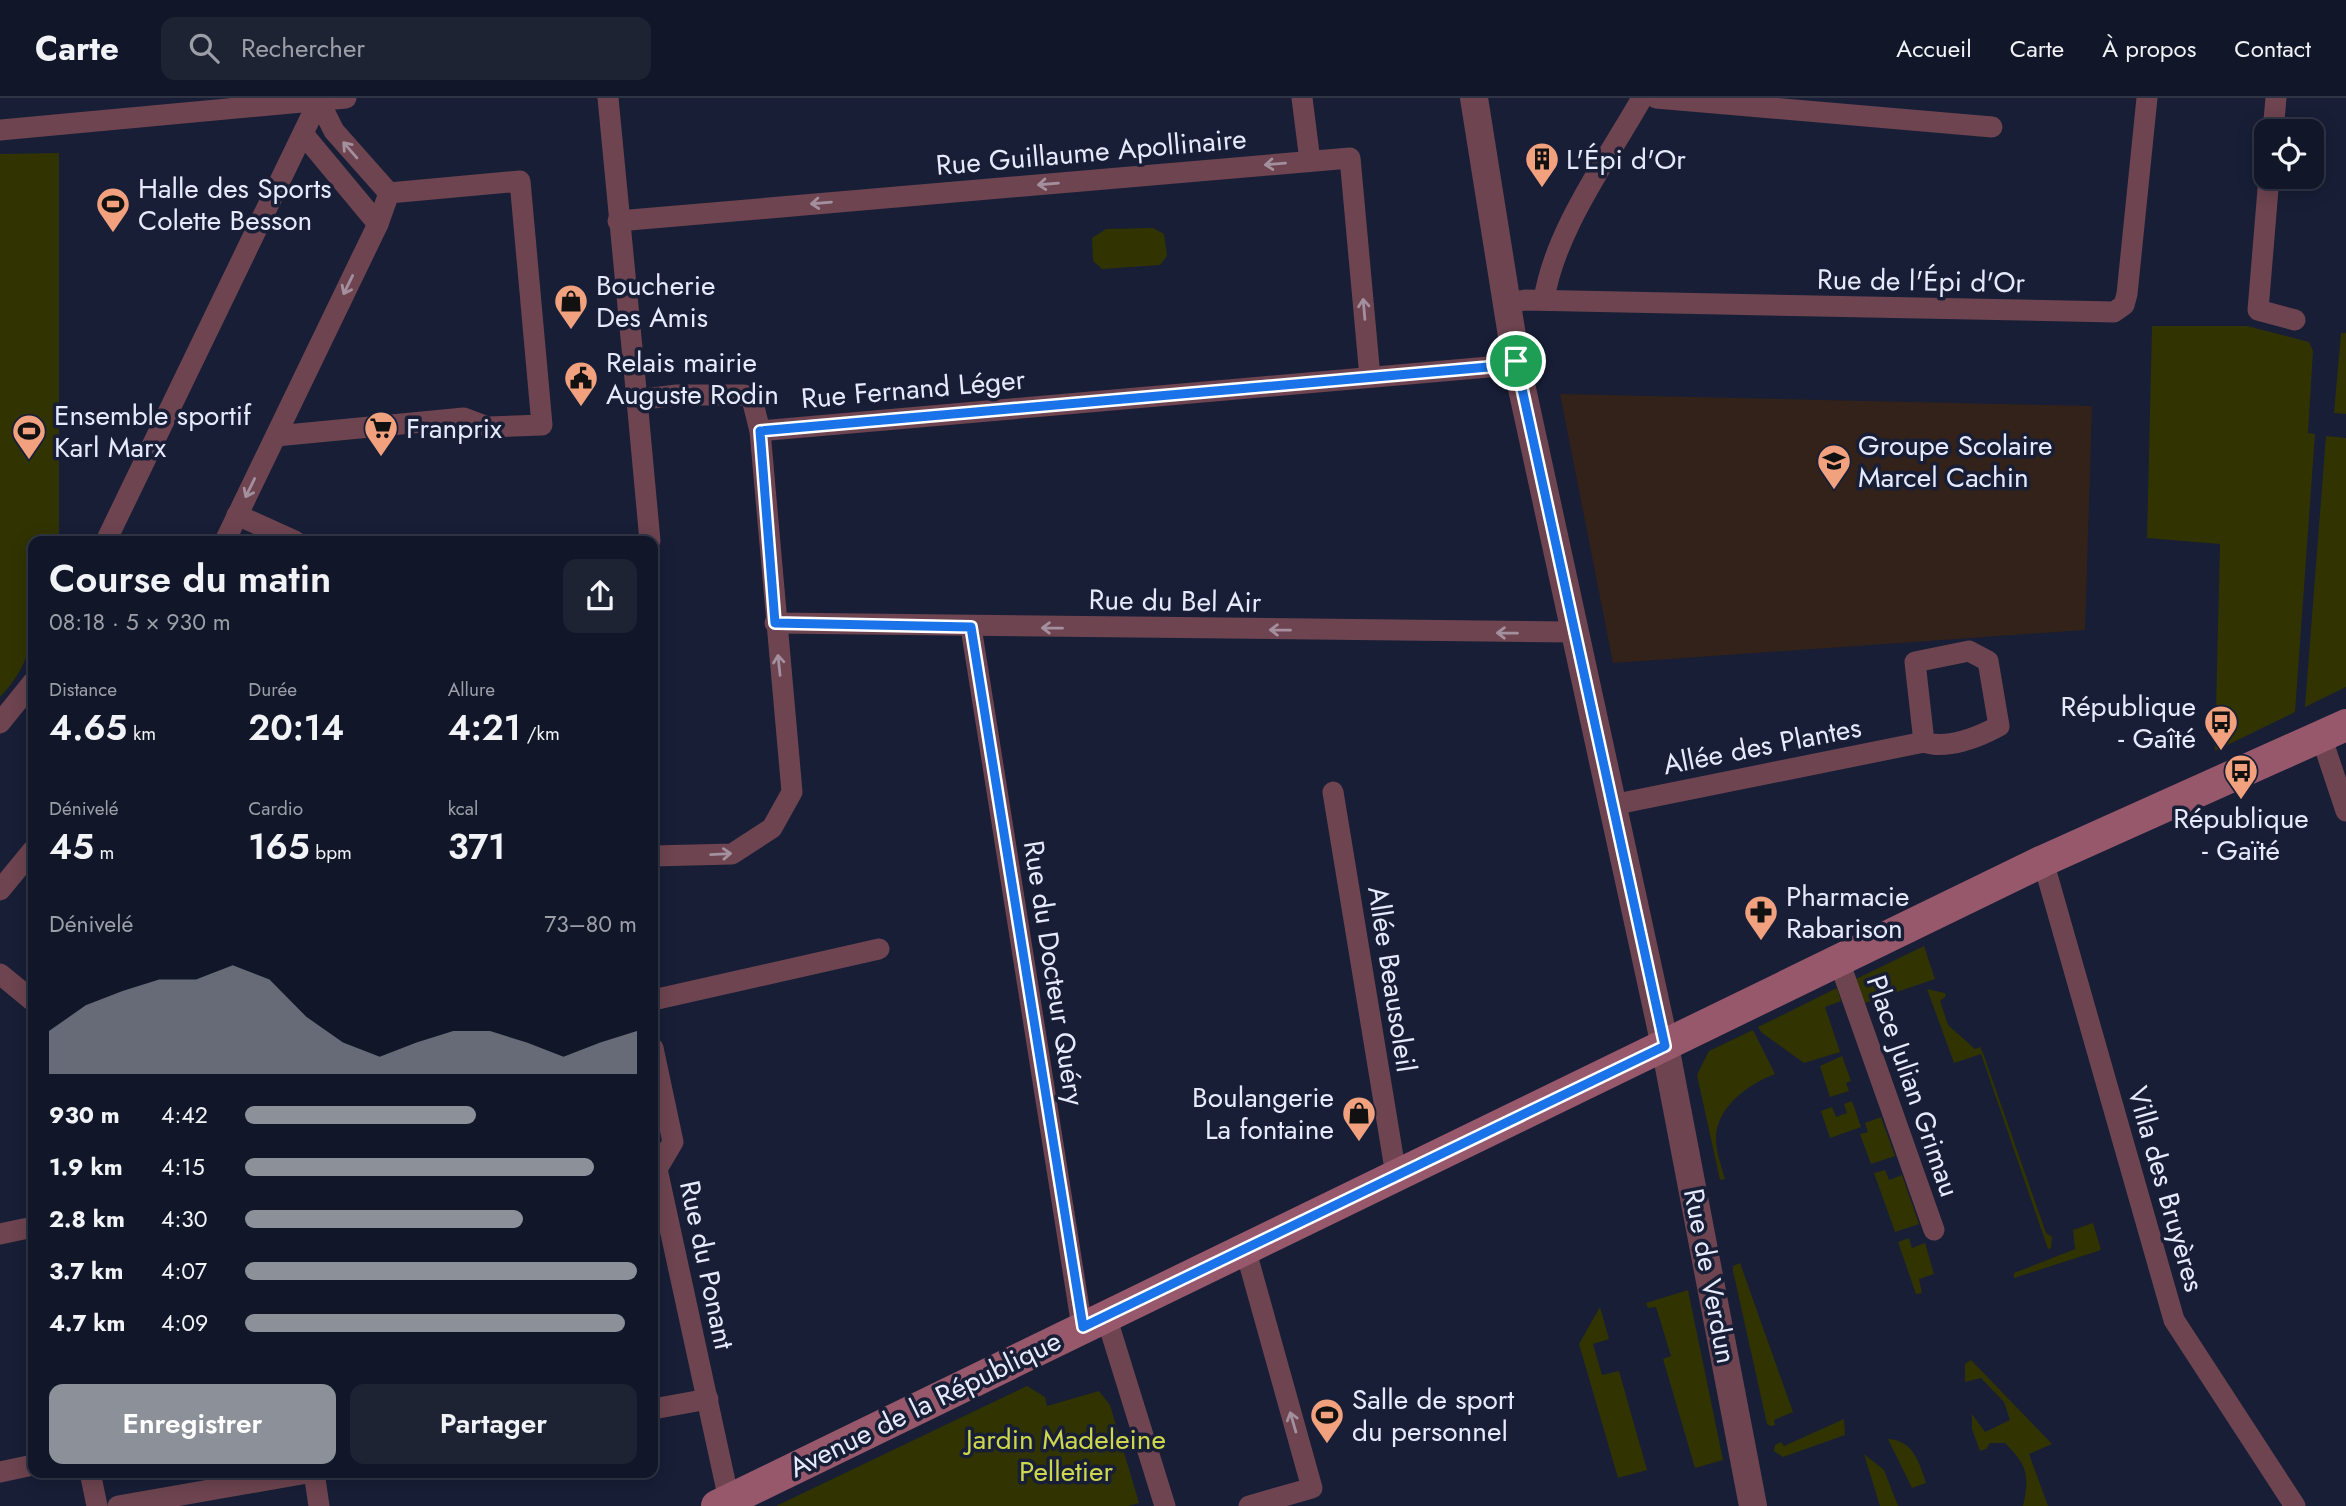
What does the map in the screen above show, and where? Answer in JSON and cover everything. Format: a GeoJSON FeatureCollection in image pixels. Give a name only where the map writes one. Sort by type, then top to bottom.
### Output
{"type":"FeatureCollection","features":[{"type":"Feature","properties":{"kind":"main road","name":"Avenue de la République"},"geometry":{"type":"LineString","coordinates":[[723,1503],[2043,861],[2334,730]]}},
{"type":"Feature","properties":{"kind":"street"},"geometry":{"type":"LineString","coordinates":[[0,131],[346,98]]}},
{"type":"Feature","properties":{"kind":"street"},"geometry":{"type":"LineString","coordinates":[[608,98],[650,536]]}},
{"type":"Feature","properties":{"kind":"street"},"geometry":{"type":"LineString","coordinates":[[1302,98],[1310,162]]}},
{"type":"Feature","properties":{"kind":"street","name":"Rue de Verdun"},"geometry":{"type":"LineString","coordinates":[[1474,98],[1516,361],[1665,1046],[1753,1506]]}},
{"type":"Feature","properties":{"kind":"street"},"geometry":{"type":"LineString","coordinates":[[1544,300],[1548,274],[1576,214],[1642,98]]}},
{"type":"Feature","properties":{"kind":"street"},"geometry":{"type":"LineString","coordinates":[[1656,98],[1992,127]]}},
{"type":"Feature","properties":{"kind":"street","name":"Rue de l'Épi d'Or"},"geometry":{"type":"LineString","coordinates":[[1506,303],[1544,300],[2114,312],[2124,305],[2127,294],[2147,98]]}},
{"type":"Feature","properties":{"kind":"street"},"geometry":{"type":"LineString","coordinates":[[2274,119],[2276,98]]}},
{"type":"Feature","properties":{"kind":"street"},"geometry":{"type":"LineString","coordinates":[[108,536],[320,99]]}},
{"type":"Feature","properties":{"kind":"street"},"geometry":{"type":"LineString","coordinates":[[320,99],[334,131],[389,193]]}},
{"type":"Feature","properties":{"kind":"street"},"geometry":{"type":"LineString","coordinates":[[304,135],[378,224]]}},
{"type":"Feature","properties":{"kind":"street","name":"Rue Guillaume Apollinaire"},"geometry":{"type":"LineString","coordinates":[[618,221],[1350,158],[1370,377]]}},
{"type":"Feature","properties":{"kind":"street"},"geometry":{"type":"LineString","coordinates":[[276,436],[464,418],[488,427],[542,425],[520,181],[389,193]]}},
{"type":"Feature","properties":{"kind":"street"},"geometry":{"type":"LineString","coordinates":[[2268,189],[2258,310],[2295,320]]}},
{"type":"Feature","properties":{"kind":"street"},"geometry":{"type":"LineString","coordinates":[[227,536],[378,224],[389,193]]}},
{"type":"Feature","properties":{"kind":"street","name":"Rue Fernand Léger"},"geometry":{"type":"LineString","coordinates":[[760,431],[1500,366],[1516,361]]}},
{"type":"Feature","properties":{"kind":"street"},"geometry":{"type":"LineString","coordinates":[[637,400],[677,395],[744,395],[752,399],[760,431],[792,792],[772,828],[732,854],[658,856]]}},
{"type":"Feature","properties":{"kind":"street"},"geometry":{"type":"LineString","coordinates":[[237,515],[284,536]]}},
{"type":"Feature","properties":{"kind":"street","name":"Rue du Bel Air"},"geometry":{"type":"LineString","coordinates":[[775,623],[1576,632]]}},
{"type":"Feature","properties":{"kind":"street","name":"Rue du Docteur Quéry"},"geometry":{"type":"LineString","coordinates":[[971,627],[1094,1322],[1165,1506]]}},
{"type":"Feature","properties":{"kind":"street","name":"Allée des Plantes"},"geometry":{"type":"LineString","coordinates":[[1612,805],[1924,742],[1933,745],[1979,737],[1999,726],[1987,662],[1969,651],[1915,662],[1924,742]]}},
{"type":"Feature","properties":{"kind":"street"},"geometry":{"type":"LineString","coordinates":[[0,723],[28,688]]}},
{"type":"Feature","properties":{"kind":"street"},"geometry":{"type":"LineString","coordinates":[[2334,730],[2346,811]]}},
{"type":"Feature","properties":{"kind":"street","name":"Allée Beausoleil"},"geometry":{"type":"LineString","coordinates":[[1333,792],[1396,1175]]}},
{"type":"Feature","properties":{"kind":"street"},"geometry":{"type":"LineString","coordinates":[[0,890],[28,855]]}},
{"type":"Feature","properties":{"kind":"street","name":"Villa des Bruyères"},"geometry":{"type":"LineString","coordinates":[[2043,861],[2174,1320],[2295,1506]]}},
{"type":"Feature","properties":{"kind":"street"},"geometry":{"type":"LineString","coordinates":[[658,999],[879,949]]}},
{"type":"Feature","properties":{"kind":"street","name":"Place Julian Grimau"},"geometry":{"type":"LineString","coordinates":[[1839,961],[1934,1230]]}},
{"type":"Feature","properties":{"kind":"street"},"geometry":{"type":"LineString","coordinates":[[0,974],[28,997]]}},
{"type":"Feature","properties":{"kind":"street","name":"Rue du Ponant"},"geometry":{"type":"LineString","coordinates":[[658,1072],[673,1142],[658,1167]]}},
{"type":"Feature","properties":{"kind":"street","name":"Rue du Ponant"},"geometry":{"type":"LineString","coordinates":[[658,1183],[662,1240],[708,1399],[723,1503]]}},
{"type":"Feature","properties":{"kind":"street"},"geometry":{"type":"LineString","coordinates":[[0,1234],[28,1228]]}},
{"type":"Feature","properties":{"kind":"street"},"geometry":{"type":"LineString","coordinates":[[1245,1248],[1312,1488],[1249,1506]]}},
{"type":"Feature","properties":{"kind":"street"},"geometry":{"type":"LineString","coordinates":[[658,1408],[708,1399]]}},
{"type":"Feature","properties":{"kind":"street"},"geometry":{"type":"LineString","coordinates":[[0,1472],[28,1466]]}},
{"type":"Feature","properties":{"kind":"street"},"geometry":{"type":"LineString","coordinates":[[91,1478],[97,1506]]}},
{"type":"Feature","properties":{"kind":"street"},"geometry":{"type":"LineString","coordinates":[[118,1506],[254,1478]]}},
{"type":"Feature","properties":{"kind":"street"},"geometry":{"type":"LineString","coordinates":[[315,1478],[319,1506]]}},
{"type":"Feature","properties":{"kind":"shaded area","name":"Groupe Scolaire Marcel Cachin"},"geometry":{"type":"Polygon","coordinates":[[[1560,394],[2092,406],[2085,630],[1613,663],[1560,394]]]}},
{"type":"Feature","properties":{"kind":"green space","name":"Ensemble sportif Karl Marx"},"geometry":{"type":"Polygon","coordinates":[[[59,153],[59,536],[28,536],[28,652],[15,679],[0,697],[0,154],[59,153]]]}},
{"type":"Feature","properties":{"kind":"green space"},"geometry":{"type":"Polygon","coordinates":[[[1153,228],[1164,234],[1167,256],[1160,265],[1102,269],[1093,261],[1092,238],[1106,229],[1153,228]]]}},
{"type":"Feature","properties":{"kind":"green space"},"geometry":{"type":"Polygon","coordinates":[[[2152,326],[2247,326],[2309,342],[2313,351],[2308,433],[2315,434],[2295,712],[2215,751],[2220,544],[2147,538],[2152,326]]]}},
{"type":"Feature","properties":{"kind":"green space"},"geometry":{"type":"Polygon","coordinates":[[[2341,333],[2346,333],[2346,414],[2334,413],[2341,333]]]}},
{"type":"Feature","properties":{"kind":"green space"},"geometry":{"type":"Polygon","coordinates":[[[2326,436],[2346,438],[2346,687],[2305,707],[2326,436]]]}},
{"type":"Feature","properties":{"kind":"green space"},"geometry":{"type":"Polygon","coordinates":[[[1924,946],[1935,979],[1862,1004],[1856,979],[1924,946]]]}},
{"type":"Feature","properties":{"kind":"green space"},"geometry":{"type":"Polygon","coordinates":[[[1837,988],[1841,1001],[1825,1007],[1840,1052],[1804,1063],[1758,1027],[1837,988]]]}},
{"type":"Feature","properties":{"kind":"green space"},"geometry":{"type":"Polygon","coordinates":[[[1927,989],[1945,993],[1946,996],[1940,1001],[1948,1025],[1975,1049],[1980,1047],[1983,1053],[2046,1233],[2052,1237],[2051,1248],[2048,1249],[1981,1054],[1954,1063],[1927,989]]]}},
{"type":"Feature","properties":{"kind":"green space"},"geometry":{"type":"Polygon","coordinates":[[[1753,1030],[1775,1074],[1746,1090],[1723,1114],[1716,1135],[1717,1151],[1725,1179],[1720,1180],[1697,1075],[1709,1051],[1753,1030]]]}},
{"type":"Feature","properties":{"kind":"green space"},"geometry":{"type":"Polygon","coordinates":[[[1842,1056],[1851,1081],[1846,1083],[1849,1091],[1830,1097],[1820,1066],[1842,1056]]]}},
{"type":"Feature","properties":{"kind":"green space"},"geometry":{"type":"Polygon","coordinates":[[[1852,1101],[1861,1127],[1830,1138],[1821,1111],[1832,1107],[1836,1117],[1847,1113],[1844,1104],[1852,1101]]]}},
{"type":"Feature","properties":{"kind":"green space"},"geometry":{"type":"Polygon","coordinates":[[[1881,1117],[1895,1156],[1871,1164],[1860,1134],[1868,1132],[1865,1123],[1881,1117]]]}},
{"type":"Feature","properties":{"kind":"green space"},"geometry":{"type":"Polygon","coordinates":[[[1885,1170],[1889,1180],[1902,1175],[1919,1224],[1895,1232],[1874,1173],[1885,1170]]]}},
{"type":"Feature","properties":{"kind":"green space"},"geometry":{"type":"Polygon","coordinates":[[[2093,1223],[2101,1250],[2014,1278],[2014,1273],[2075,1249],[2073,1230],[2093,1223]]]}},
{"type":"Feature","properties":{"kind":"green space"},"geometry":{"type":"Polygon","coordinates":[[[1909,1238],[1912,1248],[1925,1243],[1934,1274],[1919,1279],[1922,1293],[1916,1294],[1898,1242],[1909,1238]]]}},
{"type":"Feature","properties":{"kind":"green space"},"geometry":{"type":"Polygon","coordinates":[[[1740,1263],[1793,1412],[1774,1420],[1775,1425],[1770,1426],[1767,1424],[1733,1271],[1733,1266],[1740,1263]]]}},
{"type":"Feature","properties":{"kind":"green space"},"geometry":{"type":"Polygon","coordinates":[[[1688,1290],[1723,1460],[1695,1468],[1663,1359],[1671,1356],[1656,1307],[1648,1308],[1646,1303],[1688,1290]]]}},
{"type":"Feature","properties":{"kind":"green space"},"geometry":{"type":"Polygon","coordinates":[[[1600,1307],[1609,1339],[1593,1344],[1602,1375],[1619,1371],[1647,1470],[1618,1478],[1579,1344],[1600,1307]]]}},
{"type":"Feature","properties":{"kind":"green space"},"geometry":{"type":"Polygon","coordinates":[[[1971,1360],[2052,1444],[2029,1454],[2048,1506],[2023,1506],[2025,1471],[2005,1443],[1990,1443],[1986,1449],[1980,1451],[1972,1429],[1972,1414],[1985,1432],[2010,1420],[2004,1402],[1981,1378],[1965,1382],[1965,1364],[1971,1360]]]}},
{"type":"Feature","properties":{"kind":"green space","name":"Jardin Madeleine Pelletier"},"geometry":{"type":"Polygon","coordinates":[[[1027,1386],[1045,1397],[1047,1406],[1099,1391],[1110,1405],[1139,1503],[1128,1506],[776,1506],[1027,1386]]]}},
{"type":"Feature","properties":{"kind":"green space"},"geometry":{"type":"Polygon","coordinates":[[[1844,1419],[1845,1435],[1783,1457],[1774,1451],[1775,1445],[1781,1442],[1784,1446],[1844,1419]]]}},
{"type":"Feature","properties":{"kind":"green space"},"geometry":{"type":"Polygon","coordinates":[[[1888,1439],[1910,1448],[1918,1460],[1926,1483],[1912,1488],[1888,1439]]]}},
{"type":"Feature","properties":{"kind":"green space"},"geometry":{"type":"Polygon","coordinates":[[[1864,1454],[1884,1470],[1898,1506],[1880,1506],[1864,1454]]]}},
{"type":"Feature","properties":{"kind":"place","name":"L'Épi d'Or"},"geometry":{"type":"Point","coordinates":[1542,189]}},
{"type":"Feature","properties":{"kind":"place","name":"Halle des Sports Colette Besson"},"geometry":{"type":"Point","coordinates":[113,234]}},
{"type":"Feature","properties":{"kind":"place","name":"Boucherie Des Amis"},"geometry":{"type":"Point","coordinates":[571,331]}},
{"type":"Feature","properties":{"kind":"place","name":"Relais mairie Auguste Rodin"},"geometry":{"type":"Point","coordinates":[581,408]}},
{"type":"Feature","properties":{"kind":"place","name":"Franprix"},"geometry":{"type":"Point","coordinates":[381,458]}},
{"type":"Feature","properties":{"kind":"place","name":"Ensemble sportif Karl Marx"},"geometry":{"type":"Point","coordinates":[29,461]}},
{"type":"Feature","properties":{"kind":"place","name":"Groupe Scolaire Marcel Cachin"},"geometry":{"type":"Point","coordinates":[1834,491]}},
{"type":"Feature","properties":{"kind":"place","name":"République - Gaîté"},"geometry":{"type":"Point","coordinates":[2221,752]}},
{"type":"Feature","properties":{"kind":"place","name":"République - Gaïté"},"geometry":{"type":"Point","coordinates":[2241,801]}},
{"type":"Feature","properties":{"kind":"place","name":"Pharmacie Rabarison"},"geometry":{"type":"Point","coordinates":[1761,942]}},
{"type":"Feature","properties":{"kind":"place","name":"Boulangerie La fontaine"},"geometry":{"type":"Point","coordinates":[1359,1143]}},
{"type":"Feature","properties":{"kind":"place","name":"Salle de sport du personnel"},"geometry":{"type":"Point","coordinates":[1327,1445]}},
{"type":"Feature","properties":{"kind":"route"},"geometry":{"type":"LineString","coordinates":[[1516,361],[1665,1046],[1083,1327],[971,627],[775,623],[760,431],[1500,366],[1516,361]]}}]}
